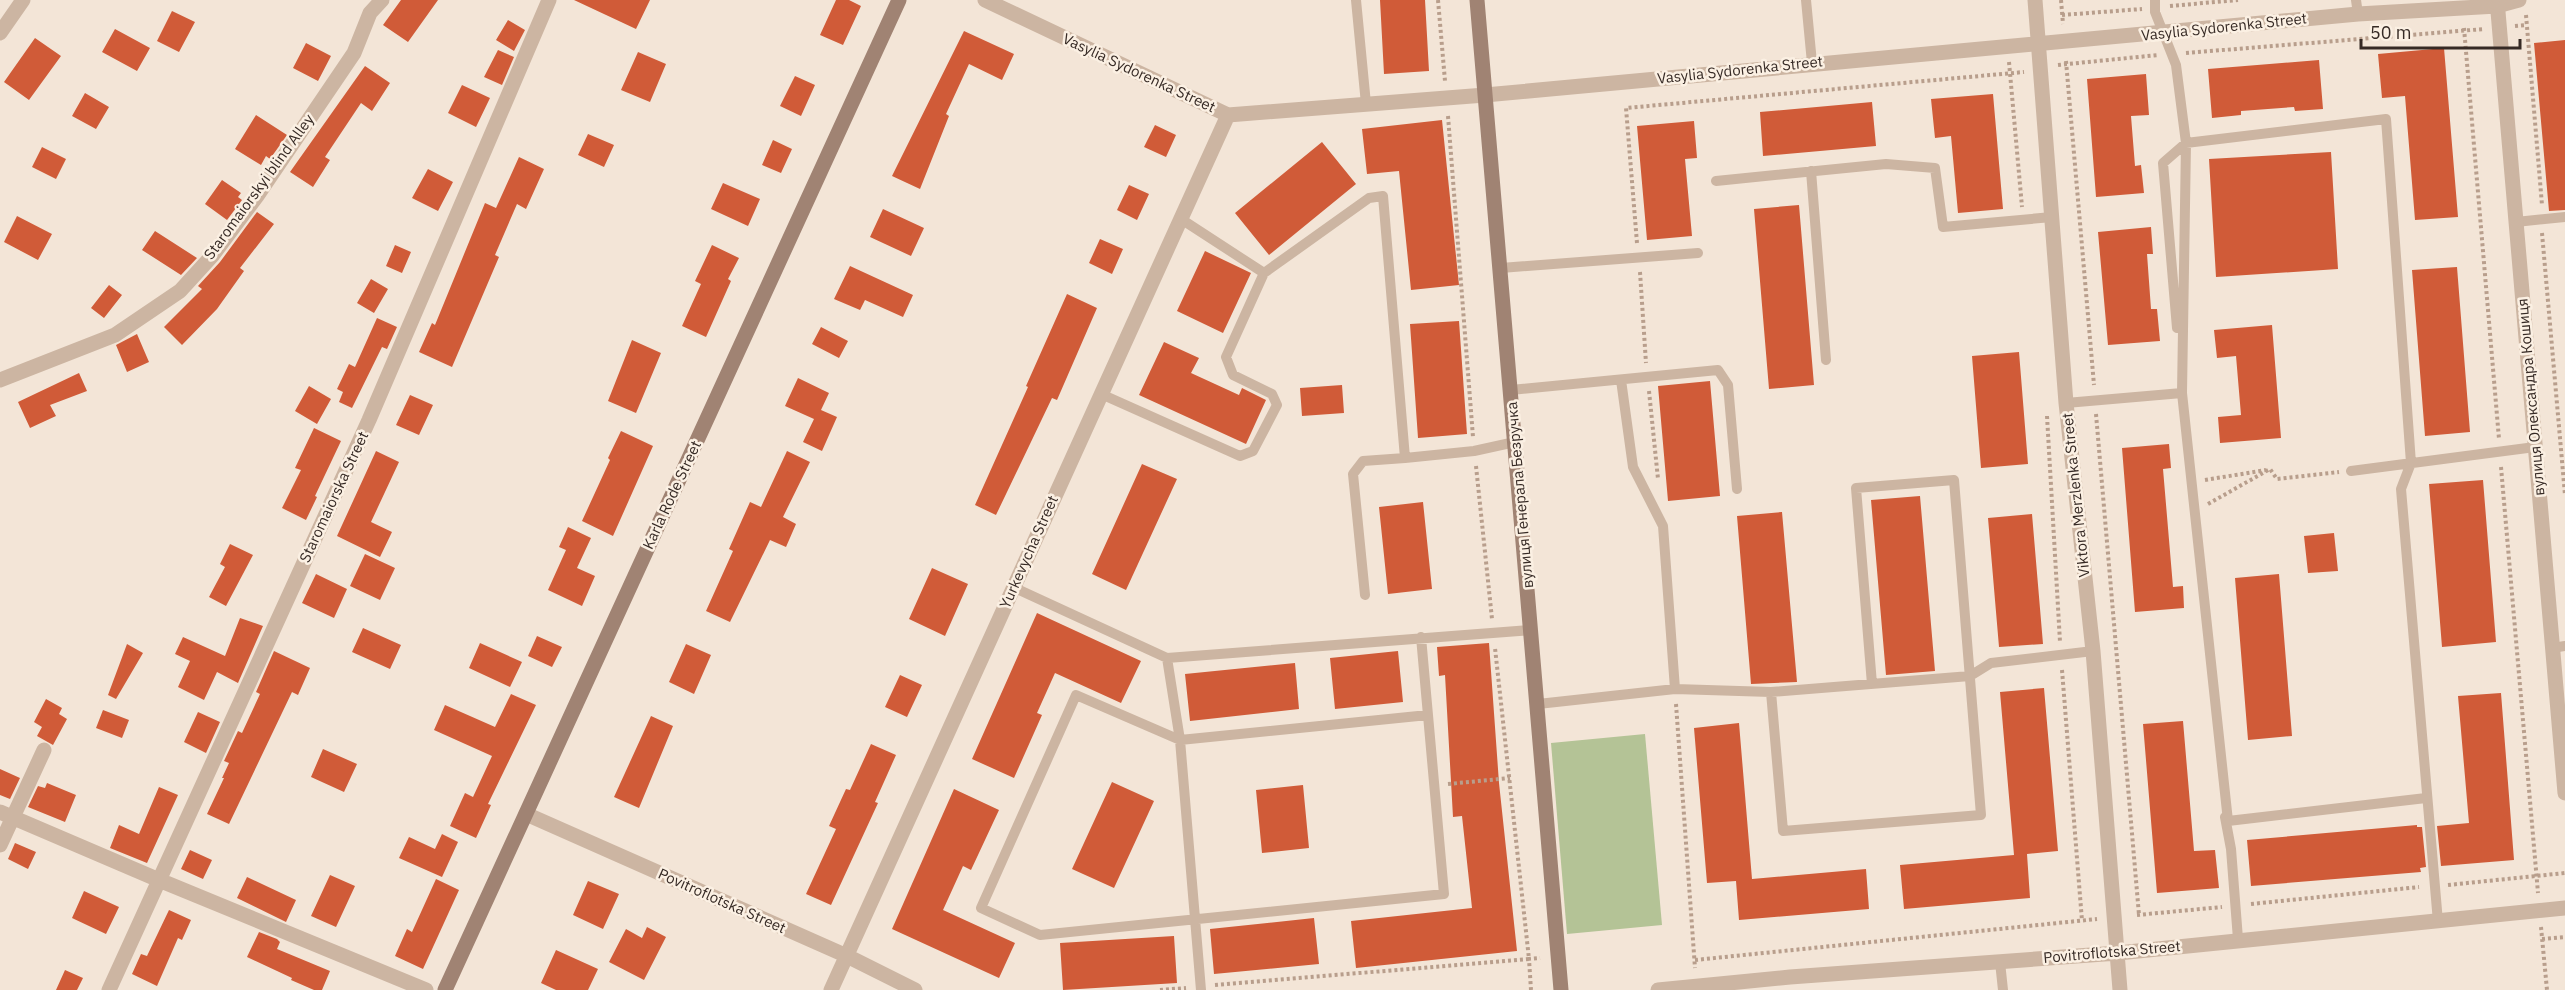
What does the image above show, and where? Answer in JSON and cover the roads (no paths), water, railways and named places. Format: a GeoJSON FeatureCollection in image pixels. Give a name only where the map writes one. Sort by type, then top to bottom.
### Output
{"type":"FeatureCollection","features":[{"type":"Feature","properties":{"kind":"street"},"geometry":{"type":"LineString","coordinates":[[0,33],[23,0]]}},
{"type":"Feature","properties":{"kind":"street","name":"Staromaiorskyi blind Alley"},"geometry":{"type":"LineString","coordinates":[[0,380],[115,335],[180,291],[212,256],[263,187],[354,53],[370,13],[382,0]]}},
{"type":"Feature","properties":{"kind":"street","name":"Staromaiorska Street"},"geometry":{"type":"LineString","coordinates":[[109,990],[369,420],[549,0]]}},
{"type":"Feature","properties":{"kind":"street","name":"Karla Rode Street"},"geometry":{"type":"LineString","coordinates":[[445,990],[899,0]]}},
{"type":"Feature","properties":{"kind":"street","name":"Vasylia Sydorenka Street"},"geometry":{"type":"LineString","coordinates":[[985,0],[1228,115],[1485,95],[1812,63],[2164,34],[2357,7],[2522,4]]}},
{"type":"Feature","properties":{"kind":"street","name":"вулиця Генерала Безручка"},"geometry":{"type":"LineString","coordinates":[[1477,0],[1561,990]]}},
{"type":"Feature","properties":{"kind":"street","name":"Viktora Merzlenka Street"},"geometry":{"type":"LineString","coordinates":[[2035,0],[2066,403],[2092,651],[2120,990]]}},
{"type":"Feature","properties":{"kind":"street","name":"вулиця Олександра Кошиця"},"geometry":{"type":"LineString","coordinates":[[2497,3],[2535,447],[2559,647],[2565,794]]}},
{"type":"Feature","properties":{"kind":"street","name":"Yurkevycha Street"},"geometry":{"type":"LineString","coordinates":[[831,990],[1228,115]]}},
{"type":"Feature","properties":{"kind":"street"},"geometry":{"type":"LineString","coordinates":[[0,845],[6,815],[44,750]]}},
{"type":"Feature","properties":{"kind":"street","name":"Povitroflotska Street"},"geometry":{"type":"LineString","coordinates":[[526,814],[847,956],[915,990]]}},
{"type":"Feature","properties":{"kind":"street"},"geometry":{"type":"LineString","coordinates":[[6,815],[426,990]]}},
{"type":"Feature","properties":{"kind":"street","name":"Povitroflotska Street"},"geometry":{"type":"LineString","coordinates":[[1658,990],[1697,986],[1791,984],[2565,908]]}},
{"type":"Feature","properties":{"kind":"lane"},"geometry":{"type":"LineString","coordinates":[[1356,0],[1366,104]]}},
{"type":"Feature","properties":{"kind":"lane"},"geometry":{"type":"LineString","coordinates":[[1806,0],[1812,63]]}},
{"type":"Feature","properties":{"kind":"lane"},"geometry":{"type":"LineString","coordinates":[[2155,0],[2156,12],[2176,65],[2186,143],[2182,393],[2228,821],[2238,939]]}},
{"type":"Feature","properties":{"kind":"lane"},"geometry":{"type":"LineString","coordinates":[[2228,821],[2221,809],[2163,163],[2186,143],[2386,119],[2411,463],[2401,489],[2438,922]]}},
{"type":"Feature","properties":{"kind":"lane"},"geometry":{"type":"LineString","coordinates":[[1716,181],[1886,164],[1935,168],[1942,227],[2052,217]]}},
{"type":"Feature","properties":{"kind":"lane"},"geometry":{"type":"LineString","coordinates":[[1811,171],[1826,360]]}},
{"type":"Feature","properties":{"kind":"lane"},"geometry":{"type":"LineString","coordinates":[[1101,394],[1240,456],[1253,451],[1277,405],[1272,394],[1233,375],[1226,357],[1264,273],[1369,198],[1383,196],[1405,458]]}},
{"type":"Feature","properties":{"kind":"lane"},"geometry":{"type":"LineString","coordinates":[[2516,222],[2565,218]]}},
{"type":"Feature","properties":{"kind":"lane"},"geometry":{"type":"LineString","coordinates":[[1181,219],[1264,273]]}},
{"type":"Feature","properties":{"kind":"lane"},"geometry":{"type":"LineString","coordinates":[[1501,268],[1698,253]]}},
{"type":"Feature","properties":{"kind":"lane"},"geometry":{"type":"LineString","coordinates":[[1511,390],[1718,370],[1728,385],[1737,489]]}},
{"type":"Feature","properties":{"kind":"lane"},"geometry":{"type":"LineString","coordinates":[[1621,380],[1632,467],[1663,526],[1675,689]]}},
{"type":"Feature","properties":{"kind":"lane"},"geometry":{"type":"LineString","coordinates":[[2066,403],[2182,393]]}},
{"type":"Feature","properties":{"kind":"lane"},"geometry":{"type":"LineString","coordinates":[[1365,595],[1353,474],[1363,461],[1474,451],[1515,442]]}},
{"type":"Feature","properties":{"kind":"lane"},"geometry":{"type":"LineString","coordinates":[[2351,471],[2535,447]]}},
{"type":"Feature","properties":{"kind":"lane"},"geometry":{"type":"LineString","coordinates":[[1772,692],[1783,831],[1981,815],[1954,480],[1856,488],[1872,684]]}},
{"type":"Feature","properties":{"kind":"lane"},"geometry":{"type":"LineString","coordinates":[[1012,587],[1167,658],[1531,630]]}},
{"type":"Feature","properties":{"kind":"lane"},"geometry":{"type":"LineString","coordinates":[[1421,637],[1428,715],[1434,786],[1444,894],[1040,935],[981,908],[1076,695],[1180,740],[1428,715]]}},
{"type":"Feature","properties":{"kind":"lane"},"geometry":{"type":"LineString","coordinates":[[1538,704],[1675,689],[1772,692],[1970,676],[1991,663],[2092,651]]}},
{"type":"Feature","properties":{"kind":"lane"},"geometry":{"type":"LineString","coordinates":[[1167,658],[1180,740],[1201,988]]}},
{"type":"Feature","properties":{"kind":"lane"},"geometry":{"type":"LineString","coordinates":[[2228,821],[2426,798]]}},
{"type":"Feature","properties":{"kind":"lane"},"geometry":{"type":"LineString","coordinates":[[2000,962],[2002,990]]}}]}
